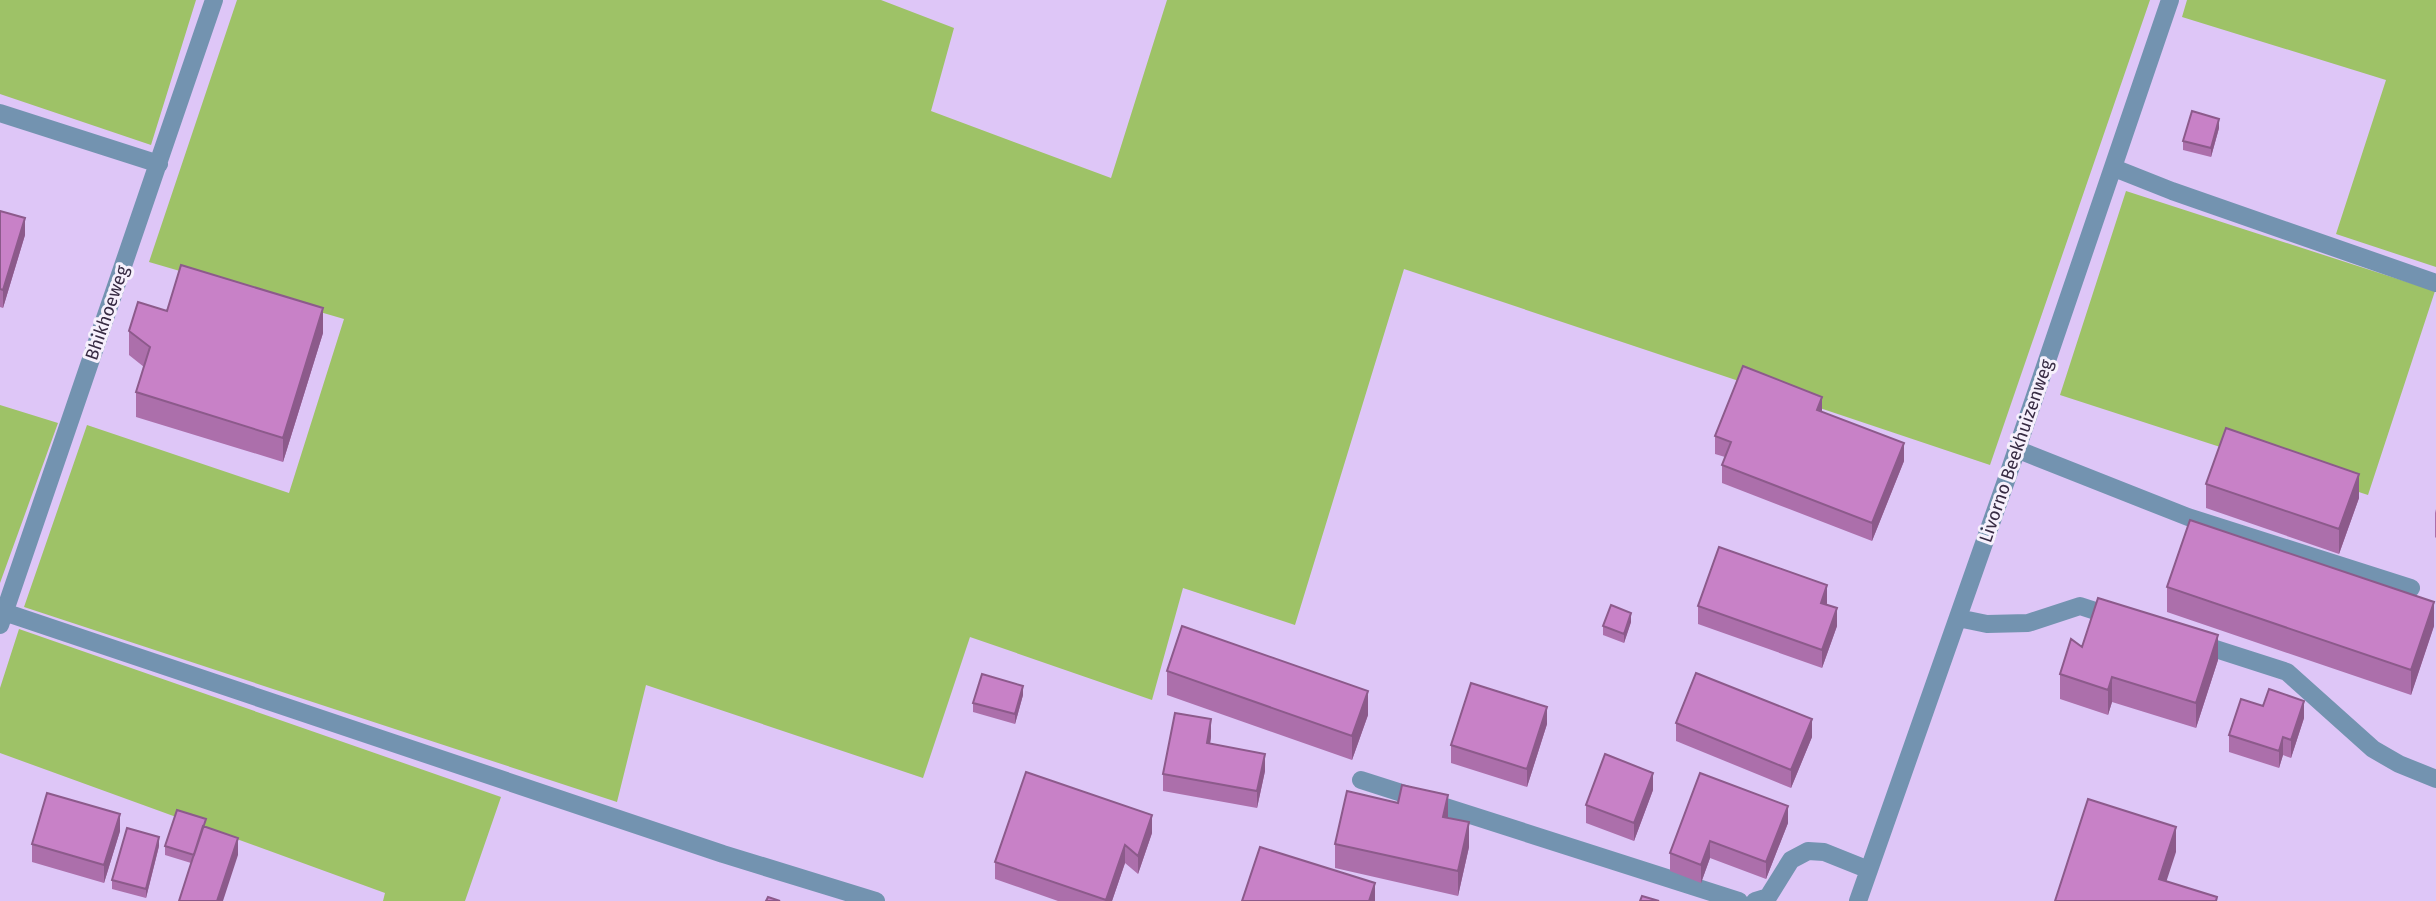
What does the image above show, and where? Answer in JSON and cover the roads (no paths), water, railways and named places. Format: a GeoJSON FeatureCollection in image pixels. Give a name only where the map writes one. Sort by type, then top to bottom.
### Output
{"type":"FeatureCollection","features":[{"type":"Feature","properties":{"kind":"street","name":"Bhikhoeweg"},"geometry":{"type":"LineString","coordinates":[[2,619],[214,0]]}},
{"type":"Feature","properties":{"kind":"street","name":"Livorno Beekhuizenweg"},"geometry":{"type":"LineString","coordinates":[[1858,901],[2170,0]]}},
{"type":"Feature","properties":{"kind":"street"},"geometry":{"type":"LineString","coordinates":[[0,113],[159,164]]}},
{"type":"Feature","properties":{"kind":"street"},"geometry":{"type":"LineString","coordinates":[[2114,168],[2172,191],[2436,283]]}},
{"type":"Feature","properties":{"kind":"street"},"geometry":{"type":"LineString","coordinates":[[2016,449],[2188,517],[2411,588]]}},
{"type":"Feature","properties":{"kind":"street"},"geometry":{"type":"LineString","coordinates":[[1958,618],[1987,624],[2028,623],[2080,606],[2132,622]]}},
{"type":"Feature","properties":{"kind":"street"},"geometry":{"type":"LineString","coordinates":[[2,619],[723,854],[876,901]]}},
{"type":"Feature","properties":{"kind":"street"},"geometry":{"type":"LineString","coordinates":[[2183,639],[2287,672],[2373,749],[2399,764],[2436,779]]}},
{"type":"Feature","properties":{"kind":"street"},"geometry":{"type":"LineString","coordinates":[[1361,780],[1740,901]]}},
{"type":"Feature","properties":{"kind":"street"},"geometry":{"type":"LineString","coordinates":[[1755,901],[1768,897],[1791,860],[1808,851],[1824,852],[1869,870]]}}]}
